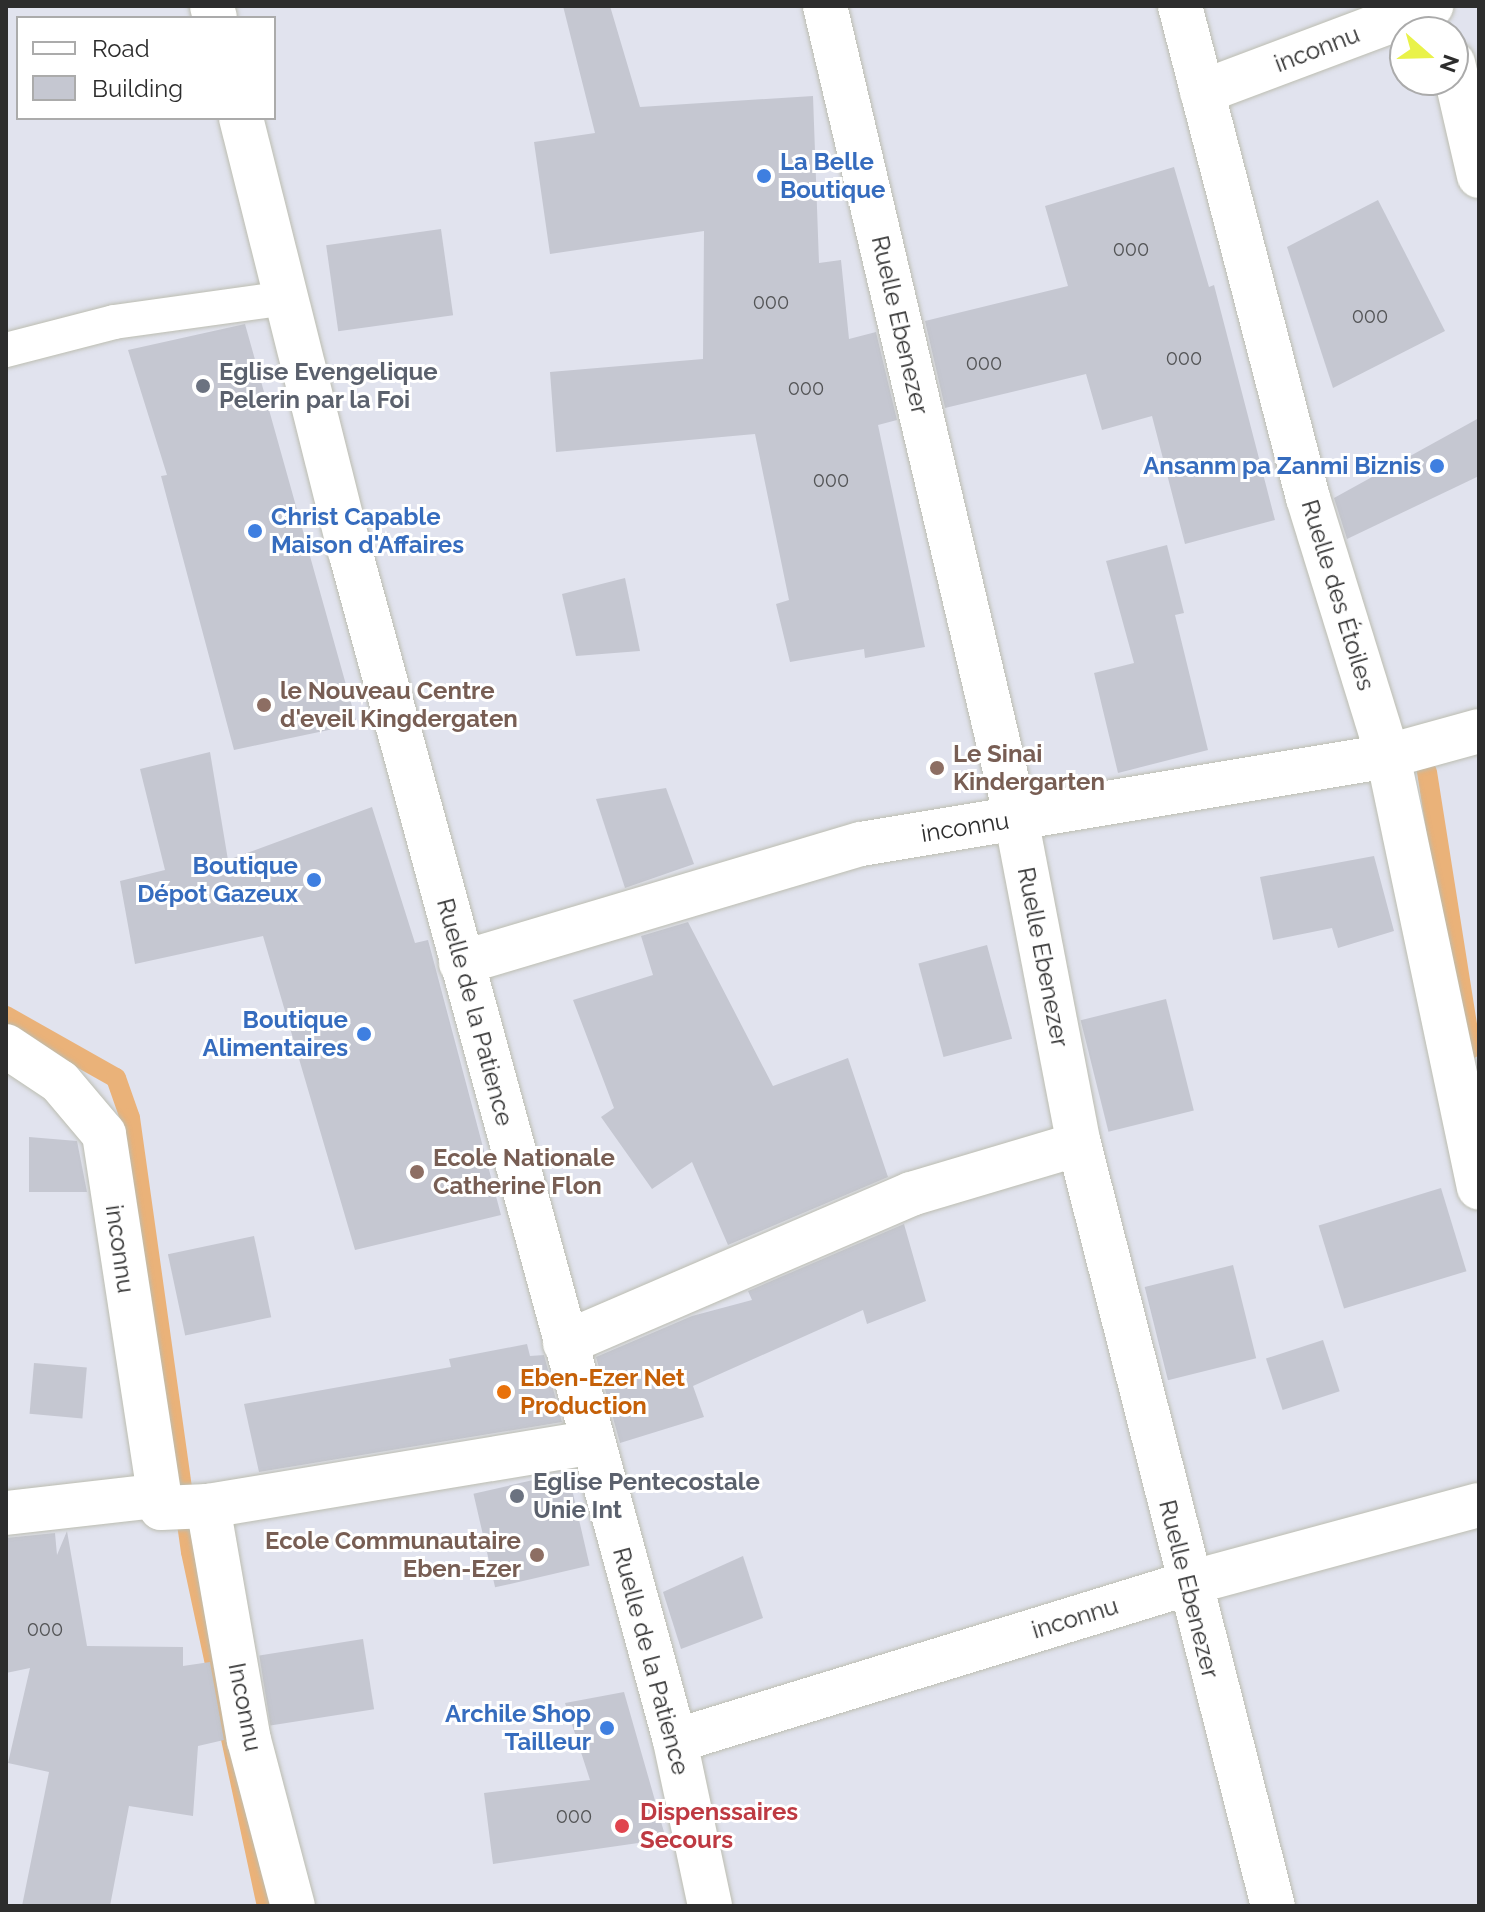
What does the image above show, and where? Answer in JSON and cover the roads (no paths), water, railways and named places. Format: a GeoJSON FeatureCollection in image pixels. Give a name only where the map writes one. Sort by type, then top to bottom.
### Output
{"type":"FeatureCollection","features":[{"type":"Feature","properties":{"kind":"street","name":"Ruelle Ebenezer"},"geometry":{"type":"LineString","coordinates":[[825,6],[1016,818],[1079,1144],[1186,1584],[1273,1906]]}},
{"type":"Feature","properties":{"kind":"street","name":"Ruelle des Étoiles"},"geometry":{"type":"LineString","coordinates":[[1180,6],[1308,498],[1388,756],[1479,1187]]}},
{"type":"Feature","properties":{"kind":"street","name":"inconnu"},"geometry":{"type":"LineString","coordinates":[[1202,92],[1431,6]]}},
{"type":"Feature","properties":{"kind":"street"},"geometry":{"type":"LineString","coordinates":[[1461,96],[1479,176]]}},
{"type":"Feature","properties":{"kind":"street","name":"Ruelle de la Patience"},"geometry":{"type":"LineString","coordinates":[[242,120],[461,963],[675,1741],[710,1906]]}},
{"type":"Feature","properties":{"kind":"street","name":"inconnu"},"geometry":{"type":"LineString","coordinates":[[461,963],[861,844],[1388,756],[1479,731]]}},
{"type":"Feature","properties":{"kind":"street","name":"inconnu"},"geometry":{"type":"LineString","coordinates":[[6,1046],[60,1082],[104,1134],[184,1505]]}},
{"type":"Feature","properties":{"kind":"street"},"geometry":{"type":"LineString","coordinates":[[565,1343],[911,1194],[1079,1144]]}},
{"type":"Feature","properties":{"kind":"street"},"geometry":{"type":"LineString","coordinates":[[6,1513],[184,1505],[593,1442]]}},
{"type":"Feature","properties":{"kind":"street","name":"Inconnu"},"geometry":{"type":"LineString","coordinates":[[184,1505],[293,1906]]}},
{"type":"Feature","properties":{"kind":"street","name":"inconnu"},"geometry":{"type":"LineString","coordinates":[[675,1741],[1186,1584],[1479,1505]]}},
{"type":"Feature","properties":{"kind":"lane"},"geometry":{"type":"LineString","coordinates":[[6,350],[114,322],[287,298]]}},
{"type":"Feature","properties":{"kind":"waterway"},"geometry":{"type":"LineString","coordinates":[[1427,772],[1471,1049]]}},
{"type":"Feature","properties":{"kind":"waterway"},"geometry":{"type":"LineString","coordinates":[[6,1016],[116,1078],[130,1118],[191,1552],[267,1906]]}},
{"type":"Feature","properties":{"kind":"place","name":"La Belle Boutique"},"geometry":{"type":"Point","coordinates":[764,176]}},
{"type":"Feature","properties":{"kind":"place","name":"Eglise Evengelique Pelerin par la Foi"},"geometry":{"type":"Point","coordinates":[203,386]}},
{"type":"Feature","properties":{"kind":"place","name":"Ansanm pa Zanmi Biznis"},"geometry":{"type":"Point","coordinates":[1437,466]}},
{"type":"Feature","properties":{"kind":"place","name":"Christ Capable Maison d'Affaires"},"geometry":{"type":"Point","coordinates":[255,531]}},
{"type":"Feature","properties":{"kind":"place","name":"le Nouveau Centre d'eveil Kingdergaten"},"geometry":{"type":"Point","coordinates":[264,705]}},
{"type":"Feature","properties":{"kind":"place","name":"Le Sinai Kindergarten"},"geometry":{"type":"Point","coordinates":[937,768]}},
{"type":"Feature","properties":{"kind":"place","name":"Boutique Dépot Gazeux"},"geometry":{"type":"Point","coordinates":[314,880]}},
{"type":"Feature","properties":{"kind":"place","name":"Boutique Alimentaires"},"geometry":{"type":"Point","coordinates":[364,1034]}},
{"type":"Feature","properties":{"kind":"place","name":"Ecole Nationale Catherine Flon"},"geometry":{"type":"Point","coordinates":[417,1172]}},
{"type":"Feature","properties":{"kind":"place","name":"Eben-Ezer Net Production"},"geometry":{"type":"Point","coordinates":[504,1392]}},
{"type":"Feature","properties":{"kind":"place","name":"Eglise Pentecostale Unie Int"},"geometry":{"type":"Point","coordinates":[517,1496]}},
{"type":"Feature","properties":{"kind":"place","name":"Ecole Communautaire Eben-Ezer"},"geometry":{"type":"Point","coordinates":[537,1555]}},
{"type":"Feature","properties":{"kind":"place","name":"Archile Shop Tailleur"},"geometry":{"type":"Point","coordinates":[607,1728]}},
{"type":"Feature","properties":{"kind":"place","name":"Dispenssaires Secours"},"geometry":{"type":"Point","coordinates":[622,1826]}}]}
